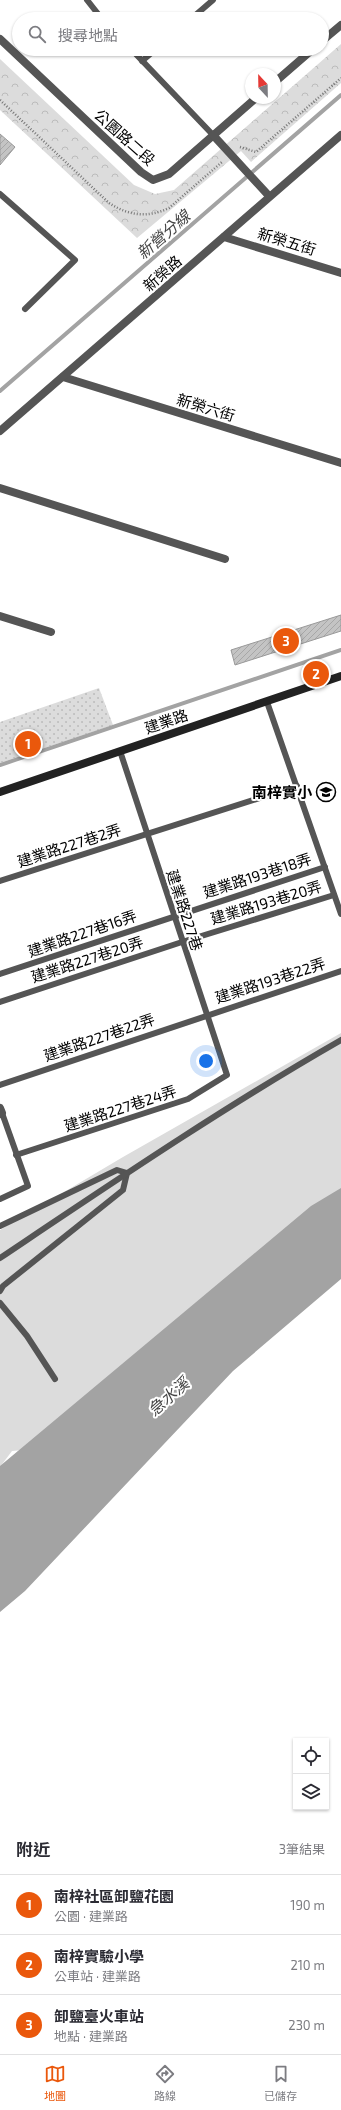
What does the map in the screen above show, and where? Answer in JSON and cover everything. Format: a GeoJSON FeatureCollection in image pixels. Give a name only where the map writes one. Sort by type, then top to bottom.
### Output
{"type":"FeatureCollection","features":[{"type":"Feature","properties":{"kind":"street"},"geometry":{"type":"LineString","coordinates":[[329,35],[341,25]]}},
{"type":"Feature","properties":{"kind":"street","name":"公園路二段"},"geometry":{"type":"LineString","coordinates":[[0,39],[12,50]]}},
{"type":"Feature","properties":{"kind":"street","name":"公園路二段"},"geometry":{"type":"LineString","coordinates":[[18,56],[141,172],[153,180],[169,174],[249,104]]}},
{"type":"Feature","properties":{"kind":"street"},"geometry":{"type":"LineString","coordinates":[[281,77],[305,56]]}},
{"type":"Feature","properties":{"kind":"street"},"geometry":{"type":"LineString","coordinates":[[213,135],[269,196]]}},
{"type":"Feature","properties":{"kind":"street","name":"新榮路"},"geometry":{"type":"LineString","coordinates":[[0,431],[341,135]]}},
{"type":"Feature","properties":{"kind":"street","name":"新榮五街"},"geometry":{"type":"LineString","coordinates":[[224,237],[341,273]]}},
{"type":"Feature","properties":{"kind":"street","name":"新榮六街"},"geometry":{"type":"LineString","coordinates":[[63,377],[341,463]]}},
{"type":"Feature","properties":{"kind":"street"},"geometry":{"type":"LineString","coordinates":[[0,488],[226,559]]}},
{"type":"Feature","properties":{"kind":"street"},"geometry":{"type":"LineString","coordinates":[[0,616],[51,632]]}},
{"type":"Feature","properties":{"kind":"street","name":"建業路"},"geometry":{"type":"LineString","coordinates":[[0,792],[341,676]]}},
{"type":"Feature","properties":{"kind":"lane"},"geometry":{"type":"LineString","coordinates":[[87,0],[96,12]]}},
{"type":"Feature","properties":{"kind":"lane"},"geometry":{"type":"LineString","coordinates":[[199,12],[214,0]]}},
{"type":"Feature","properties":{"kind":"lane"},"geometry":{"type":"LineString","coordinates":[[137,56],[213,135]]}},
{"type":"Feature","properties":{"kind":"lane"},"geometry":{"type":"LineString","coordinates":[[142,61],[148,56]]}},
{"type":"Feature","properties":{"kind":"lane"},"geometry":{"type":"LineString","coordinates":[[0,194],[75,260],[25,309]]}},
{"type":"Feature","properties":{"kind":"lane"},"geometry":{"type":"LineString","coordinates":[[267,702],[341,914]]}},
{"type":"Feature","properties":{"kind":"lane","name":"建業路227巷"},"geometry":{"type":"LineString","coordinates":[[120,751],[146,835],[226,1075]]}},
{"type":"Feature","properties":{"kind":"lane","name":"建業路227巷2弄"},"geometry":{"type":"LineString","coordinates":[[0,881],[297,786]]}},
{"type":"Feature","properties":{"kind":"lane","name":"建業路193巷18弄"},"geometry":{"type":"LineString","coordinates":[[173,916],[325,867]]}},
{"type":"Feature","properties":{"kind":"lane","name":"建業路193巷20弄"},"geometry":{"type":"LineString","coordinates":[[182,942],[334,895]]}},
{"type":"Feature","properties":{"kind":"lane","name":"建業路227巷16弄"},"geometry":{"type":"LineString","coordinates":[[0,974],[173,916]]}},
{"type":"Feature","properties":{"kind":"lane","name":"建業路227巷20弄"},"geometry":{"type":"LineString","coordinates":[[0,1002],[182,942]]}},
{"type":"Feature","properties":{"kind":"lane","name":"建業路193巷22弄"},"geometry":{"type":"LineString","coordinates":[[206,1015],[341,971]]}},
{"type":"Feature","properties":{"kind":"lane","name":"建業路227巷22弄"},"geometry":{"type":"LineString","coordinates":[[0,1085],[206,1015]]}},
{"type":"Feature","properties":{"kind":"lane"},"geometry":{"type":"LineString","coordinates":[[0,1258],[127,1173],[301,1063],[341,1040]]}},
{"type":"Feature","properties":{"kind":"lane","name":"建業路227巷24弄"},"geometry":{"type":"LineString","coordinates":[[16,1155],[188,1099],[226,1075]]}},
{"type":"Feature","properties":{"kind":"lane"},"geometry":{"type":"LineString","coordinates":[[0,1199],[28,1186],[1,1112]]}},
{"type":"Feature","properties":{"kind":"lane"},"geometry":{"type":"LineString","coordinates":[[0,1226],[117,1170],[127,1173]]}},
{"type":"Feature","properties":{"kind":"lane"},"geometry":{"type":"LineString","coordinates":[[0,1291],[3,1286],[123,1190],[127,1173]]}},
{"type":"Feature","properties":{"kind":"lane"},"geometry":{"type":"LineString","coordinates":[[0,1303],[27,1336],[55,1379]]}},
{"type":"Feature","properties":{"kind":"path"},"geometry":{"type":"LineString","coordinates":[[240,147],[256,152],[341,78]]}},
{"type":"Feature","properties":{"kind":"path"},"geometry":{"type":"LineString","coordinates":[[0,100],[120,211],[145,215],[164,210],[222,162]]}},
{"type":"Feature","properties":{"kind":"green space"},"geometry":{"type":"Polygon","coordinates":[[[341,44],[341,83],[251,162],[241,151],[137,238],[0,110],[0,59],[134,185],[155,194],[174,190],[272,104],[281,104],[281,96],[341,44]]]}},
{"type":"Feature","properties":{"kind":"green space"},"geometry":{"type":"Polygon","coordinates":[[[99,688],[113,725],[0,763],[0,722],[99,688]]]}},
{"type":"Feature","properties":{"kind":"green space"},"geometry":{"type":"Polygon","coordinates":[[[341,1033],[341,1220],[56,1447],[12,1451],[0,1467],[0,1230],[123,1157],[341,1033]]]}},
{"type":"Feature","properties":{"kind":"water","name":"急水溪"},"geometry":{"type":"Polygon","coordinates":[[[341,1188],[341,1279],[233,1371],[25,1591],[0,1612],[0,1466],[311,1206],[341,1188]]]}},
{"type":"Feature","properties":{"kind":"building"},"geometry":{"type":"Polygon","coordinates":[[[0,134],[15,147],[0,165],[0,134]]]}},
{"type":"Feature","properties":{"kind":"building"},"geometry":{"type":"Polygon","coordinates":[[[341,615],[341,631],[235,665],[231,650],[341,615]]]}},
{"type":"Feature","properties":{"kind":"waterway","name":"新營分線"},"geometry":{"type":"LineString","coordinates":[[0,391],[341,95]]}},
{"type":"Feature","properties":{"kind":"waterway"},"geometry":{"type":"LineString","coordinates":[[0,765],[341,650]]}},
{"type":"Feature","properties":{"kind":"place","name":"卸鹽臺火車站"},"geometry":{"type":"Point","coordinates":[286,641]}},
{"type":"Feature","properties":{"kind":"place","name":"南梓實驗小學"},"geometry":{"type":"Point","coordinates":[316,674]}},
{"type":"Feature","properties":{"kind":"place","name":"南梓社區卸鹽花園"},"geometry":{"type":"Point","coordinates":[28,744]}},
{"type":"Feature","properties":{"kind":"place","name":"南梓實小"},"geometry":{"type":"Point","coordinates":[326,792]}}]}
